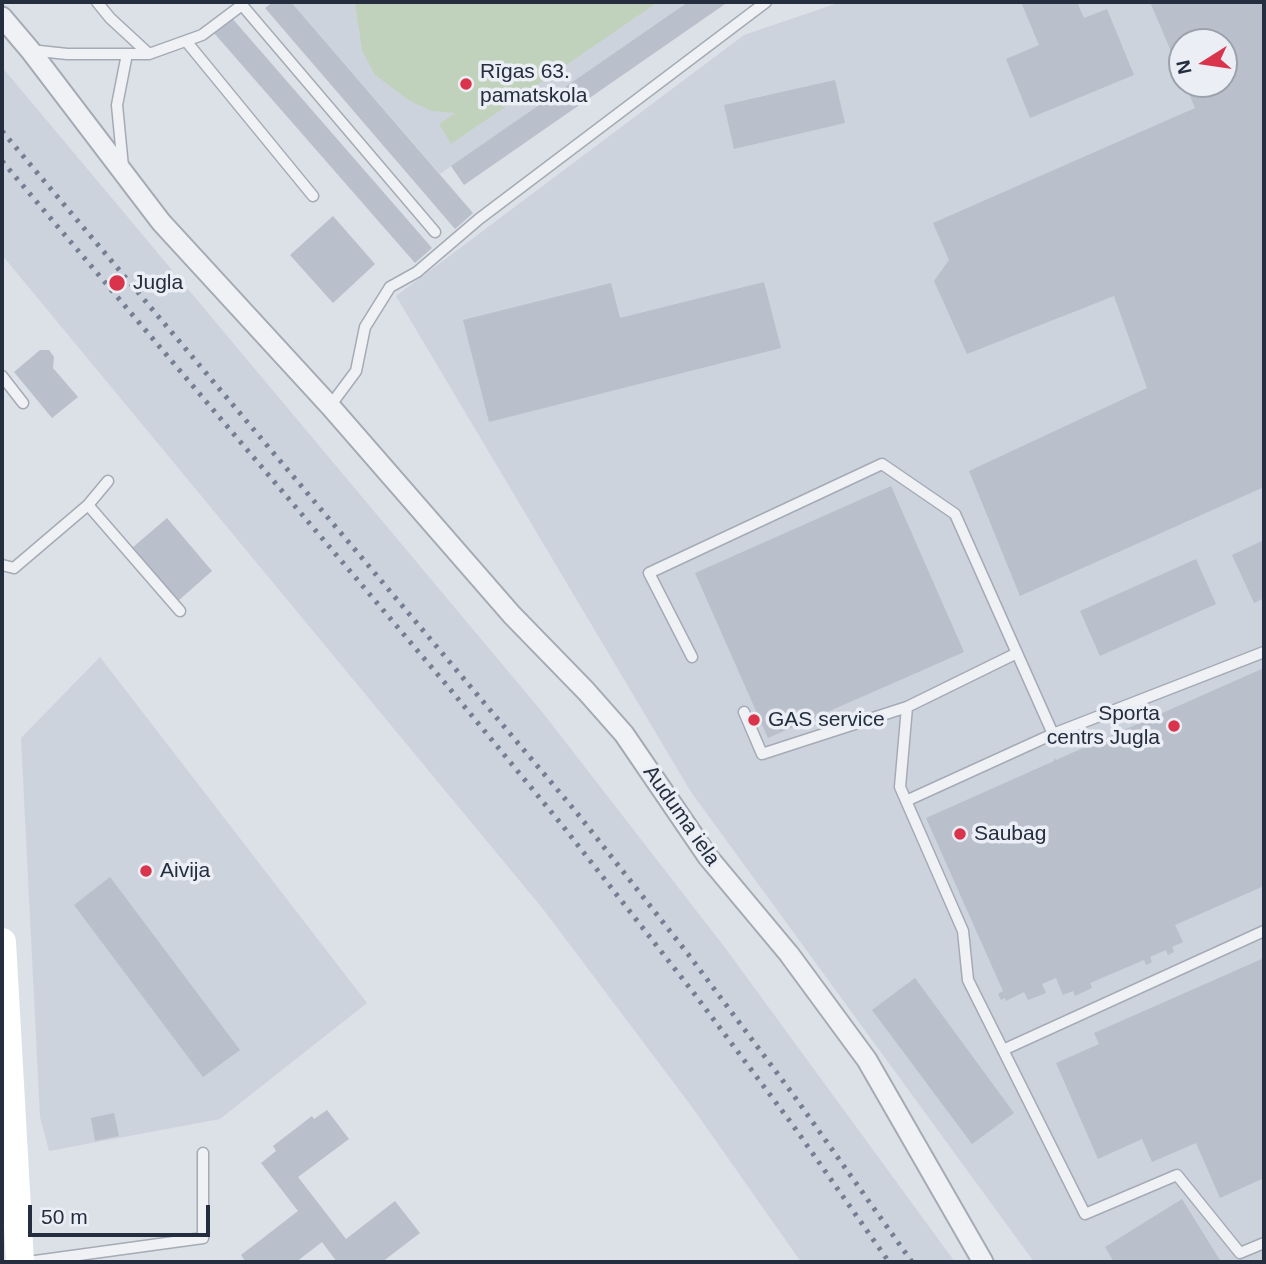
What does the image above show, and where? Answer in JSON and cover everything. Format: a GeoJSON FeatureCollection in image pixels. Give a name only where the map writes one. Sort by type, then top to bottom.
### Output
{"type":"FeatureCollection","features":[{"type":"Feature","properties":{"kind":"street"},"geometry":{"type":"LineString","coordinates":[[2,17],[30,50]]}},
{"type":"Feature","properties":{"kind":"street","name":"Auduma iela"},"geometry":{"type":"LineString","coordinates":[[30,50],[161,222],[330,406],[512,615],[624,734],[708,857],[789,954],[867,1060],[983,1262]]}},
{"type":"Feature","properties":{"kind":"street"},"geometry":{"type":"LineString","coordinates":[[2,942],[3,1001],[20,1262]]}},
{"type":"Feature","properties":{"kind":"lane"},"geometry":{"type":"LineString","coordinates":[[97,2],[149,54]]}},
{"type":"Feature","properties":{"kind":"lane"},"geometry":{"type":"LineString","coordinates":[[330,406],[356,371],[365,327],[390,288],[418,272],[479,219],[766,2]]}},
{"type":"Feature","properties":{"kind":"lane"},"geometry":{"type":"LineString","coordinates":[[30,50],[67,54],[149,54],[202,35],[242,5],[435,232]]}},
{"type":"Feature","properties":{"kind":"lane"},"geometry":{"type":"LineString","coordinates":[[186,41],[313,196]]}},
{"type":"Feature","properties":{"kind":"lane"},"geometry":{"type":"LineString","coordinates":[[124,174],[117,105],[127,54]]}},
{"type":"Feature","properties":{"kind":"lane"},"geometry":{"type":"LineString","coordinates":[[2,376],[23,403]]}},
{"type":"Feature","properties":{"kind":"lane"},"geometry":{"type":"LineString","coordinates":[[692,657],[649,573],[882,464],[956,513],[1053,734]]}},
{"type":"Feature","properties":{"kind":"lane"},"geometry":{"type":"LineString","coordinates":[[2,565],[15,568],[88,505],[108,481]]}},
{"type":"Feature","properties":{"kind":"lane"},"geometry":{"type":"LineString","coordinates":[[88,505],[180,611]]}},
{"type":"Feature","properties":{"kind":"lane"},"geometry":{"type":"LineString","coordinates":[[906,802],[1053,734],[1264,652]]}},
{"type":"Feature","properties":{"kind":"lane"},"geometry":{"type":"LineString","coordinates":[[744,712],[762,754],[907,707],[1017,653]]}},
{"type":"Feature","properties":{"kind":"lane"},"geometry":{"type":"LineString","coordinates":[[907,707],[900,787],[963,931],[968,980],[1085,1213],[1177,1175],[1242,1258],[1264,1243]]}},
{"type":"Feature","properties":{"kind":"lane"},"geometry":{"type":"LineString","coordinates":[[1003,1051],[1264,931]]}},
{"type":"Feature","properties":{"kind":"lane"},"geometry":{"type":"LineString","coordinates":[[28,1262],[203,1238],[203,1153]]}},
{"type":"Feature","properties":{"kind":"shaded area","name":"Rīgas 63. pamatskola"},"geometry":{"type":"Polygon","coordinates":[[[291,2],[688,2],[440,174],[291,2]]]}},
{"type":"Feature","properties":{"kind":"shaded area"},"geometry":{"type":"Polygon","coordinates":[[[841,2],[1264,2],[1264,1262],[1034,1262],[691,792],[396,296],[744,35],[841,2]]]}},
{"type":"Feature","properties":{"kind":"shaded area","name":"Jugla"},"geometry":{"type":"Polygon","coordinates":[[[2,67],[543,713],[726,949],[955,1262],[801,1262],[692,1107],[543,909],[2,255],[2,67]]]}},
{"type":"Feature","properties":{"kind":"shaded area","name":"Aivija"},"geometry":{"type":"Polygon","coordinates":[[[100,657],[367,1003],[220,1119],[49,1151],[40,1117],[21,738],[100,657]]]}},
{"type":"Feature","properties":{"kind":"green space","name":"Rīgas 63. pamatskola"},"geometry":{"type":"Polygon","coordinates":[[[355,2],[658,2],[451,144],[439,124],[455,113],[431,111],[410,101],[375,75],[362,50],[355,2]]]}},
{"type":"Feature","properties":{"kind":"building"},"geometry":{"type":"Polygon","coordinates":[[[273,2],[291,2],[473,213],[455,229],[265,8],[273,2]]]}},
{"type":"Feature","properties":{"kind":"building"},"geometry":{"type":"Polygon","coordinates":[[[688,2],[728,2],[464,185],[451,166],[688,2]]]}},
{"type":"Feature","properties":{"kind":"building"},"geometry":{"type":"Polygon","coordinates":[[[1021,2],[1077,2],[1084,18],[1107,9],[1134,75],[1030,118],[1006,59],[1039,45],[1021,2]]]}},
{"type":"Feature","properties":{"kind":"building"},"geometry":{"type":"Polygon","coordinates":[[[1150,2],[1264,2],[1264,487],[1020,596],[969,471],[1147,388],[1114,296],[967,354],[934,281],[949,260],[933,223],[1195,108],[1191,98],[1238,98],[1238,28],[1168,28],[1168,44],[1150,2]]]}},
{"type":"Feature","properties":{"kind":"building"},"geometry":{"type":"Polygon","coordinates":[[[231,17],[432,248],[415,263],[214,33],[231,17]]]}},
{"type":"Feature","properties":{"kind":"building"},"geometry":{"type":"Polygon","coordinates":[[[835,80],[845,123],[734,149],[724,105],[835,80]]]}},
{"type":"Feature","properties":{"kind":"building"},"geometry":{"type":"Polygon","coordinates":[[[333,216],[375,264],[333,303],[290,255],[333,216]]]}},
{"type":"Feature","properties":{"kind":"building"},"geometry":{"type":"Polygon","coordinates":[[[764,282],[781,348],[489,422],[463,320],[611,283],[620,318],[764,282]]]}},
{"type":"Feature","properties":{"kind":"building"},"geometry":{"type":"Polygon","coordinates":[[[40,350],[49,350],[54,357],[53,368],[78,397],[52,418],[14,372],[40,350]]]}},
{"type":"Feature","properties":{"kind":"building"},"geometry":{"type":"Polygon","coordinates":[[[891,486],[964,652],[768,738],[695,573],[891,486]]]}},
{"type":"Feature","properties":{"kind":"building"},"geometry":{"type":"Polygon","coordinates":[[[167,518],[212,571],[178,601],[132,548],[167,518]]]}},
{"type":"Feature","properties":{"kind":"building"},"geometry":{"type":"Polygon","coordinates":[[[1264,540],[1264,598],[1254,603],[1232,555],[1264,540]]]}},
{"type":"Feature","properties":{"kind":"building"},"geometry":{"type":"Polygon","coordinates":[[[1196,559],[1216,604],[1100,656],[1080,611],[1196,559]]]}},
{"type":"Feature","properties":{"kind":"building"},"geometry":{"type":"Polygon","coordinates":[[[1264,668],[1264,886],[1175,925],[1183,942],[1172,947],[1174,952],[1168,955],[1166,950],[1150,957],[1152,962],[1146,965],[1144,960],[1090,983],[1092,988],[1075,996],[1073,991],[1063,995],[1056,978],[1042,984],[1046,993],[1028,1000],[1024,992],[1006,1001],[1005,998],[1001,1000],[998,994],[1003,991],[926,818],[1054,761],[1054,758],[1056,760],[1264,668]]]}},
{"type":"Feature","properties":{"kind":"building"},"geometry":{"type":"Polygon","coordinates":[[[110,877],[240,1050],[203,1077],[74,905],[110,877]]]}},
{"type":"Feature","properties":{"kind":"building"},"geometry":{"type":"Polygon","coordinates":[[[1264,958],[1264,1178],[1220,1198],[1196,1143],[1152,1162],[1142,1139],[1098,1159],[1056,1063],[1099,1044],[1094,1033],[1264,958]]]}},
{"type":"Feature","properties":{"kind":"building"},"geometry":{"type":"Polygon","coordinates":[[[915,978],[1014,1113],[972,1144],[872,1010],[915,978]]]}},
{"type":"Feature","properties":{"kind":"building"},"geometry":{"type":"Polygon","coordinates":[[[327,1110],[349,1139],[298,1177],[346,1239],[395,1201],[420,1233],[382,1262],[337,1262],[322,1242],[296,1262],[246,1262],[241,1255],[298,1211],[261,1163],[276,1151],[273,1146],[312,1116],[314,1119],[327,1110]]]}},
{"type":"Feature","properties":{"kind":"building"},"geometry":{"type":"Polygon","coordinates":[[[114,1113],[119,1136],[95,1141],[91,1118],[114,1113]]]}},
{"type":"Feature","properties":{"kind":"building"},"geometry":{"type":"Polygon","coordinates":[[[1182,1199],[1221,1262],[1114,1262],[1105,1247],[1182,1199]]]}},
{"type":"Feature","properties":{"kind":"railway"},"geometry":{"type":"LineString","coordinates":[[2,131],[577,813],[688,954],[792,1093],[912,1262]]}},
{"type":"Feature","properties":{"kind":"railway"},"geometry":{"type":"LineString","coordinates":[[2,161],[445,683],[562,825],[792,1124],[889,1262]]}},
{"type":"Feature","properties":{"kind":"place","name":"Rīgas 63. pamatskola"},"geometry":{"type":"Point","coordinates":[466,84]}},
{"type":"Feature","properties":{"kind":"place","name":"Jugla"},"geometry":{"type":"Point","coordinates":[117,283]}},
{"type":"Feature","properties":{"kind":"place","name":"GAS service"},"geometry":{"type":"Point","coordinates":[754,720]}},
{"type":"Feature","properties":{"kind":"place","name":"Sporta centrs Jugla"},"geometry":{"type":"Point","coordinates":[1174,726]}},
{"type":"Feature","properties":{"kind":"place","name":"Saubag"},"geometry":{"type":"Point","coordinates":[960,834]}},
{"type":"Feature","properties":{"kind":"place","name":"Aivija"},"geometry":{"type":"Point","coordinates":[146,871]}}]}
